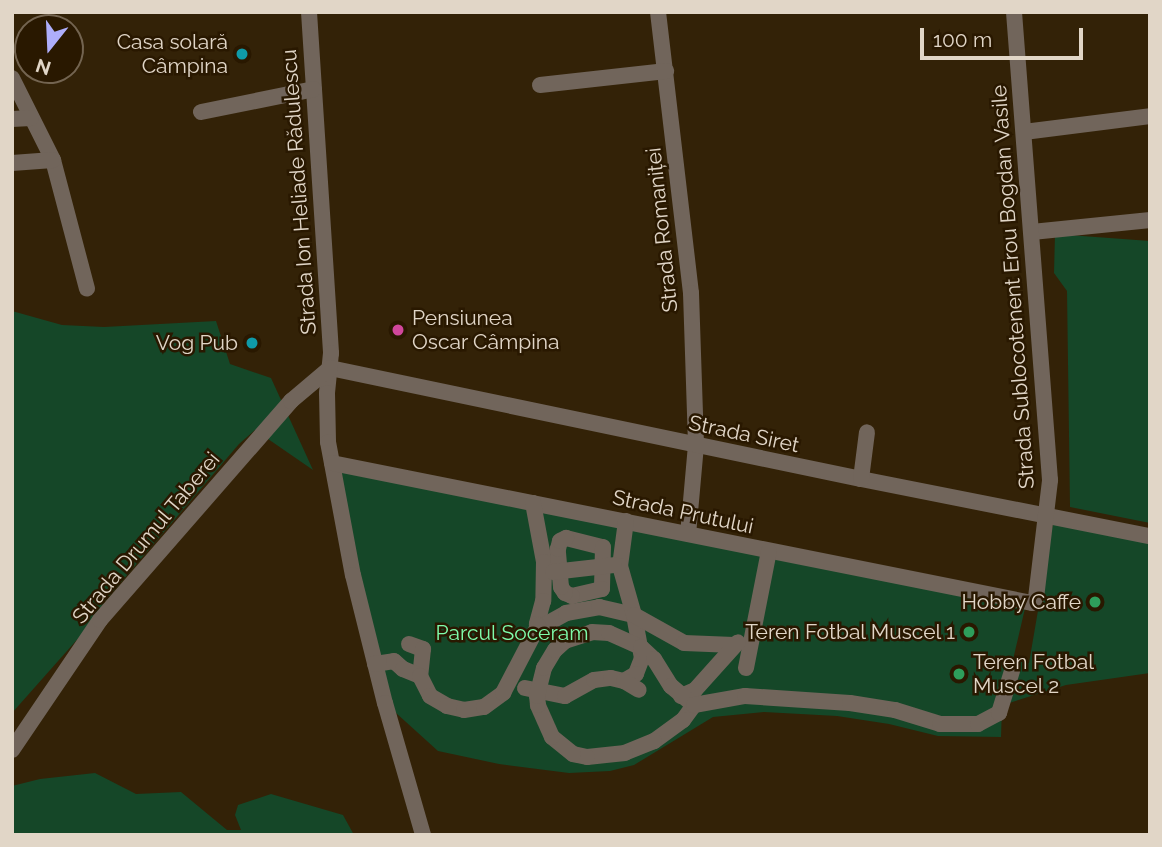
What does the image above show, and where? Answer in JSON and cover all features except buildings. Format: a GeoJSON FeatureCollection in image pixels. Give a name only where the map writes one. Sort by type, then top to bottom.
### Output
{"type":"FeatureCollection","features":[{"type":"Feature","properties":{"kind":"street","name":"Strada Ion Heliade Rădulescu"},"geometry":{"type":"LineString","coordinates":[[309,12],[330,368]]}},
{"type":"Feature","properties":{"kind":"street","name":"Strada Romaniței"},"geometry":{"type":"LineString","coordinates":[[658,12],[690,282],[696,445],[688,534]]}},
{"type":"Feature","properties":{"kind":"street","name":"Strada Sublocotenent Erou Bogdan Vasile"},"geometry":{"type":"LineString","coordinates":[[1014,12],[1050,480],[1047,517]]}},
{"type":"Feature","properties":{"kind":"street"},"geometry":{"type":"LineString","coordinates":[[540,85],[666,71]]}},
{"type":"Feature","properties":{"kind":"street"},"geometry":{"type":"LineString","coordinates":[[12,78],[53,160],[87,289]]}},
{"type":"Feature","properties":{"kind":"street"},"geometry":{"type":"LineString","coordinates":[[201,112],[314,89]]}},
{"type":"Feature","properties":{"kind":"street"},"geometry":{"type":"LineString","coordinates":[[1024,132],[1150,116]]}},
{"type":"Feature","properties":{"kind":"street"},"geometry":{"type":"LineString","coordinates":[[12,119],[31,118]]}},
{"type":"Feature","properties":{"kind":"street"},"geometry":{"type":"LineString","coordinates":[[12,163],[53,160]]}},
{"type":"Feature","properties":{"kind":"street"},"geometry":{"type":"LineString","coordinates":[[1032,232],[1150,220]]}},
{"type":"Feature","properties":{"kind":"street"},"geometry":{"type":"LineString","coordinates":[[330,368],[326,414],[332,463],[353,575],[375,664],[424,835]]}},
{"type":"Feature","properties":{"kind":"street","name":"Strada Siret"},"geometry":{"type":"LineString","coordinates":[[330,368],[861,480],[1150,536]]}},
{"type":"Feature","properties":{"kind":"street","name":"Strada Drumul Taberei"},"geometry":{"type":"LineString","coordinates":[[12,750],[100,620],[291,401],[330,368]]}},
{"type":"Feature","properties":{"kind":"street"},"geometry":{"type":"LineString","coordinates":[[861,480],[867,432]]}},
{"type":"Feature","properties":{"kind":"street","name":"Strada Prutului"},"geometry":{"type":"LineString","coordinates":[[332,463],[1032,603],[1036,598],[1047,517]]}},
{"type":"Feature","properties":{"kind":"street"},"geometry":{"type":"LineString","coordinates":[[532,715],[525,686],[545,576],[533,503]]}},
{"type":"Feature","properties":{"kind":"street"},"geometry":{"type":"LineString","coordinates":[[525,686],[565,696],[594,680],[631,686],[640,668],[641,647],[634,615],[612,565],[603,547],[566,538],[559,544],[561,587],[565,593],[572,596],[602,589],[612,565],[626,521]]}},
{"type":"Feature","properties":{"kind":"street"},"geometry":{"type":"LineString","coordinates":[[746,668],[769,551]]}},
{"type":"Feature","properties":{"kind":"street"},"geometry":{"type":"LineString","coordinates":[[545,576],[561,570],[612,565]]}},
{"type":"Feature","properties":{"kind":"street"},"geometry":{"type":"LineString","coordinates":[[538,626],[566,613],[590,608],[615,609],[634,615],[684,643],[734,645],[751,642]]}},
{"type":"Feature","properties":{"kind":"street"},"geometry":{"type":"LineString","coordinates":[[410,645],[423,649],[420,676],[430,696],[438,702],[464,710],[484,707],[525,686],[544,668],[555,650],[579,635],[609,633],[641,647],[688,701]]}},
{"type":"Feature","properties":{"kind":"street"},"geometry":{"type":"LineString","coordinates":[[525,686],[538,705],[552,737],[573,754],[587,757],[625,753],[654,741],[683,720],[688,701],[695,690],[734,645]]}},
{"type":"Feature","properties":{"kind":"street"},"geometry":{"type":"LineString","coordinates":[[375,664],[394,661],[403,669],[420,676]]}},
{"type":"Feature","properties":{"kind":"street"},"geometry":{"type":"LineString","coordinates":[[688,701],[744,696],[850,703],[895,710],[940,724],[978,724],[999,713],[1012,671]]}},
{"type":"Feature","properties":{"kind":"green space"},"geometry":{"type":"Polygon","coordinates":[[[1055,234],[1150,241],[1150,523],[1070,507],[1067,291],[1054,273],[1055,234]]]}},
{"type":"Feature","properties":{"kind":"green space"},"geometry":{"type":"Polygon","coordinates":[[[12,311],[62,325],[104,327],[216,321],[230,364],[271,378],[313,470],[255,430],[239,444],[105,601],[82,634],[12,713],[12,311]]]}},
{"type":"Feature","properties":{"kind":"green space","name":"Parcul Soceram"},"geometry":{"type":"Polygon","coordinates":[[[332,463],[1026,604],[1002,707],[1001,737],[938,736],[889,724],[837,716],[764,712],[713,717],[634,765],[610,771],[569,773],[499,764],[438,751],[385,703],[332,463]]]}},
{"type":"Feature","properties":{"kind":"green space","name":"Hobby Caffe"},"geometry":{"type":"Polygon","coordinates":[[[1053,523],[1150,543],[1150,673],[1066,685],[1009,703],[1016,661],[1029,663],[1053,523]]]}},
{"type":"Feature","properties":{"kind":"green space"},"geometry":{"type":"Polygon","coordinates":[[[95,773],[136,794],[181,792],[227,830],[241,830],[235,815],[238,805],[271,794],[343,815],[354,835],[12,835],[12,786],[40,779],[95,773]]]}},
{"type":"Feature","properties":{"kind":"place","name":"Casa solară Câmpina"},"geometry":{"type":"Point","coordinates":[242,54]}},
{"type":"Feature","properties":{"kind":"place","name":"Pensiunea Oscar Câmpina"},"geometry":{"type":"Point","coordinates":[398,330]}},
{"type":"Feature","properties":{"kind":"place","name":"Vog Pub"},"geometry":{"type":"Point","coordinates":[252,343]}},
{"type":"Feature","properties":{"kind":"place","name":"Hobby Caffe"},"geometry":{"type":"Point","coordinates":[1095,602]}},
{"type":"Feature","properties":{"kind":"place","name":"Teren Fotbal Muscel 1"},"geometry":{"type":"Point","coordinates":[969,632]}},
{"type":"Feature","properties":{"kind":"place","name":"Teren Fotbal Muscel 2"},"geometry":{"type":"Point","coordinates":[959,674]}}]}
